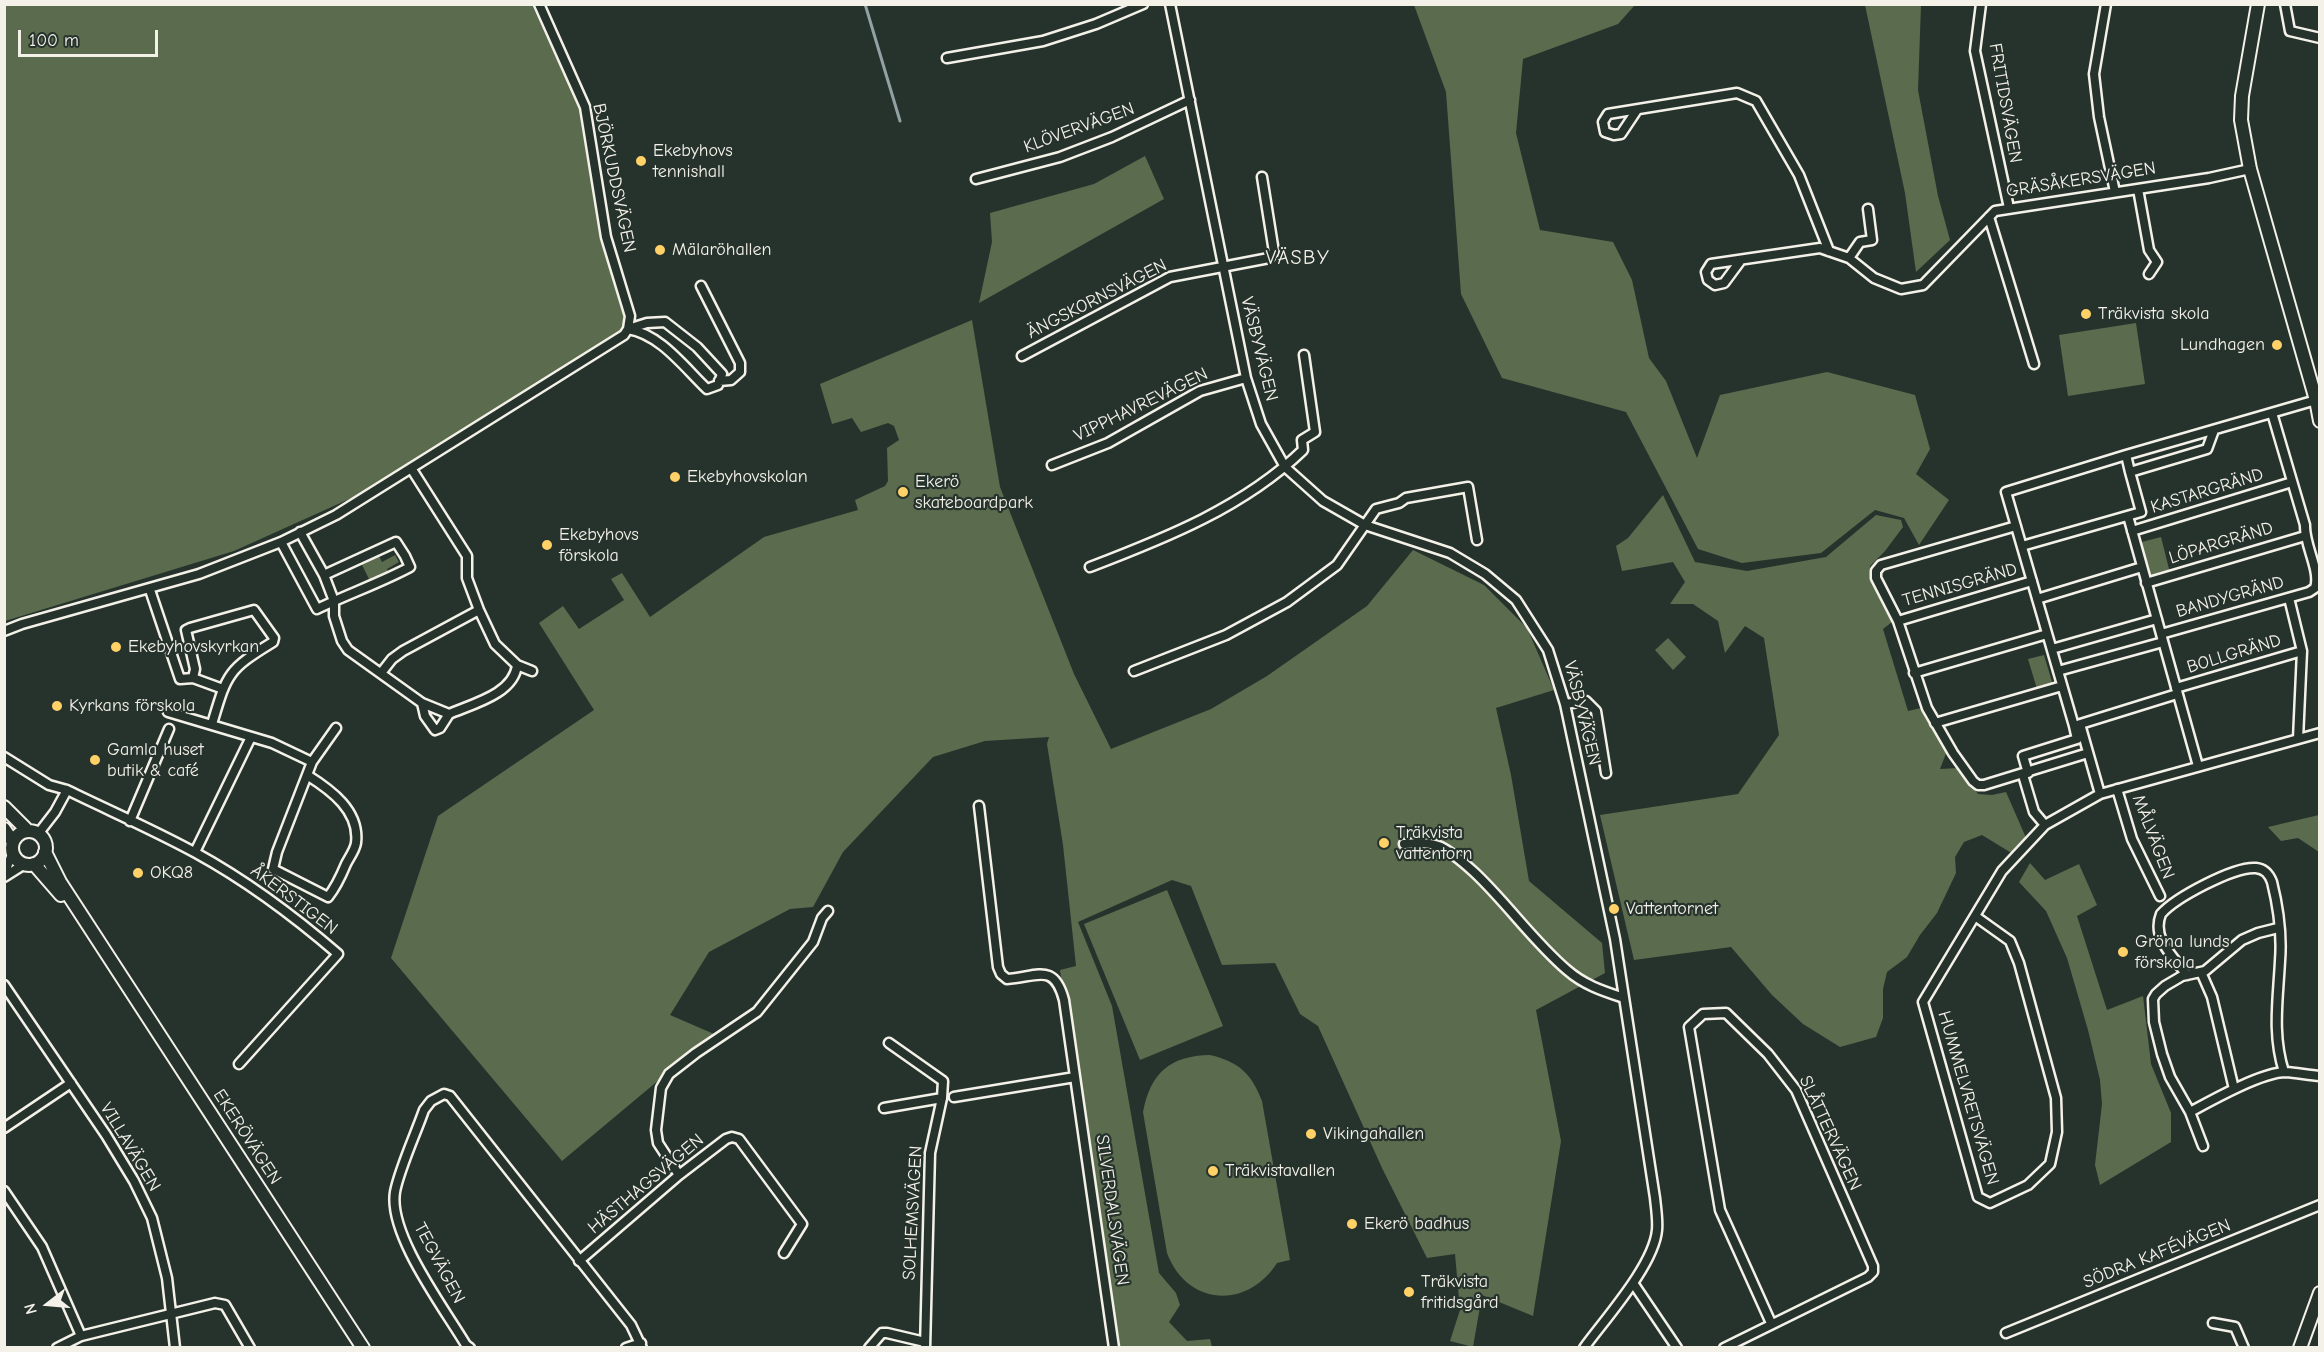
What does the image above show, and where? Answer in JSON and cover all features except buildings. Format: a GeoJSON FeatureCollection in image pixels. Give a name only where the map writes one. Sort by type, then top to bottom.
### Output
{"type":"FeatureCollection","features":[{"type":"Feature","properties":{"kind":"main road"},"geometry":{"type":"LineString","coordinates":[[2258,4],[2242,96],[2241,120],[2250,169],[2316,400],[2319,421]]}},
{"type":"Feature","properties":{"kind":"main road"},"geometry":{"type":"LineString","coordinates":[[4,807],[44,842],[45,852],[39,861],[28,865],[18,862],[4,829]]}},
{"type":"Feature","properties":{"kind":"main road"},"geometry":{"type":"LineString","coordinates":[[13,847],[20,834],[33,832]]}},
{"type":"Feature","properties":{"kind":"main road","name":"EKERÖVÄGEN"},"geometry":{"type":"LineString","coordinates":[[45,852],[60,882],[363,1347]]}},
{"type":"Feature","properties":{"kind":"main road","name":"EKERÖVÄGEN"},"geometry":{"type":"LineString","coordinates":[[28,865],[102,945]]}},
{"type":"Feature","properties":{"kind":"main road"},"geometry":{"type":"LineString","coordinates":[[2300,1347],[2319,1293]]}},
{"type":"Feature","properties":{"kind":"street","name":"BJÖRKUDDSVÄGEN"},"geometry":{"type":"LineString","coordinates":[[539,4],[585,107],[606,237],[630,316],[628,328]]}},
{"type":"Feature","properties":{"kind":"street"},"geometry":{"type":"LineString","coordinates":[[947,58],[1043,41],[1096,24],[1143,4]]}},
{"type":"Feature","properties":{"kind":"street","name":"VÄSBYVÄGEN"},"geometry":{"type":"LineString","coordinates":[[1170,4],[1246,378],[1261,424],[1285,467],[1323,501],[1365,525],[1450,553],[1485,574],[1516,600],[1548,650],[1566,704],[1615,939],[1656,1198],[1657,1232],[1648,1258],[1633,1283],[1584,1347]]}},
{"type":"Feature","properties":{"kind":"street","name":"FRITIDSVÄGEN"},"geometry":{"type":"LineString","coordinates":[[1981,4],[1975,51],[2008,208]]}},
{"type":"Feature","properties":{"kind":"street"},"geometry":{"type":"LineString","coordinates":[[2106,4],[2094,74],[2099,117],[2115,192]]}},
{"type":"Feature","properties":{"kind":"street"},"geometry":{"type":"LineString","coordinates":[[2285,4],[2290,31],[2319,38]]}},
{"type":"Feature","properties":{"kind":"street"},"geometry":{"type":"LineString","coordinates":[[1637,110],[1737,93],[1755,101],[1799,175],[1829,251]]}},
{"type":"Feature","properties":{"kind":"street","name":"KLÖVERVÄGEN"},"geometry":{"type":"LineString","coordinates":[[976,179],[1060,157],[1112,137],[1190,100]]}},
{"type":"Feature","properties":{"kind":"street","name":"GRÄSÅKERSVÄGEN"},"geometry":{"type":"LineString","coordinates":[[1742,260],[1820,248],[1849,258],[1874,278],[1901,289],[1923,285],[1995,211],[2209,178],[2250,169]]}},
{"type":"Feature","properties":{"kind":"street","name":"ÄNGSKORNSVÄGEN"},"geometry":{"type":"LineString","coordinates":[[1022,356],[1170,277],[1269,258],[1274,252],[1262,177]]}},
{"type":"Feature","properties":{"kind":"street"},"geometry":{"type":"LineString","coordinates":[[2138,189],[2149,250],[2157,262],[2149,274]]}},
{"type":"Feature","properties":{"kind":"street"},"geometry":{"type":"LineString","coordinates":[[1849,258],[1860,242],[1872,240],[1868,209]]}},
{"type":"Feature","properties":{"kind":"street"},"geometry":{"type":"LineString","coordinates":[[1989,217],[2034,364]]}},
{"type":"Feature","properties":{"kind":"street"},"geometry":{"type":"LineString","coordinates":[[701,286],[740,363],[740,372],[731,380],[719,381]]}},
{"type":"Feature","properties":{"kind":"street"},"geometry":{"type":"LineString","coordinates":[[4,631],[22,624],[150,590],[199,574],[281,542],[336,515],[616,341],[624,335],[628,328],[647,323],[665,322],[697,347],[722,374],[718,385],[707,388],[658,342],[641,331],[628,328]]}},
{"type":"Feature","properties":{"kind":"street"},"geometry":{"type":"LineString","coordinates":[[1090,567],[1153,543],[1220,511],[1285,467],[1303,450],[1302,440],[1315,432],[1304,355]]}},
{"type":"Feature","properties":{"kind":"street","name":"VIPPHAVREVÄGEN"},"geometry":{"type":"LineString","coordinates":[[1052,465],[1108,443],[1200,391],[1246,378]]}},
{"type":"Feature","properties":{"kind":"street"},"geometry":{"type":"LineString","coordinates":[[2100,794],[2088,753],[2062,686],[2006,492],[2316,400]]}},
{"type":"Feature","properties":{"kind":"street","name":"KASTARGRÄND"},"geometry":{"type":"LineString","coordinates":[[2272,413],[2305,525],[2304,536]]}},
{"type":"Feature","properties":{"kind":"street"},"geometry":{"type":"LineString","coordinates":[[2130,472],[2207,449],[2214,430]]}},
{"type":"Feature","properties":{"kind":"street"},"geometry":{"type":"LineString","coordinates":[[2126,455],[2141,512],[2128,516],[2198,766]]}},
{"type":"Feature","properties":{"kind":"street"},"geometry":{"type":"LineString","coordinates":[[411,468],[467,556],[467,578],[478,610],[495,644],[517,665],[532,671]]}},
{"type":"Feature","properties":{"kind":"street","name":"KASTARGRÄND"},"geometry":{"type":"LineString","coordinates":[[2132,531],[2292,482]]}},
{"type":"Feature","properties":{"kind":"street"},"geometry":{"type":"LineString","coordinates":[[1134,671],[1226,635],[1287,602],[1337,565],[1376,509],[1399,503],[1406,498],[1468,487],[1477,540]]}},
{"type":"Feature","properties":{"kind":"street","name":"KASTARGRÄND"},"geometry":{"type":"LineString","coordinates":[[2022,546],[2128,516]]}},
{"type":"Feature","properties":{"kind":"street"},"geometry":{"type":"LineString","coordinates":[[2016,526],[1881,565],[1876,571],[1876,578],[1898,621],[1927,708],[1957,759],[1978,785],[1984,786],[2088,753]]}},
{"type":"Feature","properties":{"kind":"street"},"geometry":{"type":"LineString","coordinates":[[300,532],[324,575],[334,601],[334,616],[345,647],[422,703],[449,714]]}},
{"type":"Feature","properties":{"kind":"street","name":"LÖPARGRÄND"},"geometry":{"type":"LineString","coordinates":[[2146,583],[2304,536]]}},
{"type":"Feature","properties":{"kind":"street","name":"BANDYGRÄND"},"geometry":{"type":"LineString","coordinates":[[2058,671],[2309,592],[2315,588],[2317,582],[2304,536]]}},
{"type":"Feature","properties":{"kind":"street"},"geometry":{"type":"LineString","coordinates":[[324,575],[406,537]]}},
{"type":"Feature","properties":{"kind":"street"},"geometry":{"type":"LineString","coordinates":[[281,542],[317,609],[364,590],[410,567],[396,542]]}},
{"type":"Feature","properties":{"kind":"street","name":"TENNISGRÄND"},"geometry":{"type":"LineString","coordinates":[[2037,599],[2142,567]]}},
{"type":"Feature","properties":{"kind":"street","name":"TENNISGRÄND"},"geometry":{"type":"LineString","coordinates":[[1898,621],[2032,581]]}},
{"type":"Feature","properties":{"kind":"street"},"geometry":{"type":"LineString","coordinates":[[150,590],[180,679],[193,678],[223,689]]}},
{"type":"Feature","properties":{"kind":"street"},"geometry":{"type":"LineString","coordinates":[[2289,598],[2302,651],[2298,739]]}},
{"type":"Feature","properties":{"kind":"street"},"geometry":{"type":"LineString","coordinates":[[193,678],[195,669],[186,630],[254,610],[274,638],[273,642],[237,665],[225,680],[212,724]]}},
{"type":"Feature","properties":{"kind":"street"},"geometry":{"type":"LineString","coordinates":[[381,673],[392,659],[403,651],[478,610]]}},
{"type":"Feature","properties":{"kind":"street","name":"BANDYGRÄND"},"geometry":{"type":"LineString","coordinates":[[2052,650],[2157,620]]}},
{"type":"Feature","properties":{"kind":"street"},"geometry":{"type":"LineString","coordinates":[[1914,673],[2047,634]]}},
{"type":"Feature","properties":{"kind":"street","name":"BOLLGRÄND"},"geometry":{"type":"LineString","coordinates":[[2077,725],[2302,651]]}},
{"type":"Feature","properties":{"kind":"street"},"geometry":{"type":"LineString","coordinates":[[422,703],[425,716],[435,730],[440,728],[449,714],[496,694],[510,682],[517,665]]}},
{"type":"Feature","properties":{"kind":"street"},"geometry":{"type":"LineString","coordinates":[[1935,723],[2062,686]]}},
{"type":"Feature","properties":{"kind":"street"},"geometry":{"type":"LineString","coordinates":[[1566,704],[1586,701],[1596,711],[1606,773]]}},
{"type":"Feature","properties":{"kind":"street"},"geometry":{"type":"LineString","coordinates":[[168,712],[272,743],[312,762]]}},
{"type":"Feature","properties":{"kind":"street"},"geometry":{"type":"LineString","coordinates":[[2045,825],[2034,812],[2023,756],[2077,739],[2077,725]]}},
{"type":"Feature","properties":{"kind":"street"},"geometry":{"type":"LineString","coordinates":[[308,775],[325,786],[342,802],[355,825],[356,844],[328,897],[273,868],[312,762],[336,728]]}},
{"type":"Feature","properties":{"kind":"street"},"geometry":{"type":"LineString","coordinates":[[130,821],[169,729]]}},
{"type":"Feature","properties":{"kind":"street","name":"HUMMELVRETSVÄGEN"},"geometry":{"type":"LineString","coordinates":[[1975,916],[2010,941],[2037,1022],[2056,1098],[2057,1132],[2050,1164],[2028,1185],[1990,1203],[1978,1197],[1923,1002],[2002,871],[2045,825],[2100,794],[2319,733]]}},
{"type":"Feature","properties":{"kind":"street"},"geometry":{"type":"LineString","coordinates":[[195,852],[251,737]]}},
{"type":"Feature","properties":{"kind":"street","name":"ÅKERSTIGEN"},"geometry":{"type":"LineString","coordinates":[[4,757],[49,785],[67,790],[195,852],[304,924],[338,954],[239,1064]]}},
{"type":"Feature","properties":{"kind":"street","name":"MÅLVÄGEN"},"geometry":{"type":"LineString","coordinates":[[2118,789],[2132,839],[2160,896]]}},
{"type":"Feature","properties":{"kind":"street"},"geometry":{"type":"LineString","coordinates":[[33,832],[55,812],[67,790]]}},
{"type":"Feature","properties":{"kind":"street","name":"SILVERDALSVÄGEN"},"geometry":{"type":"LineString","coordinates":[[979,806],[998,966],[1001,974],[1007,979],[1043,973],[1054,978],[1060,985],[1114,1347]]}},
{"type":"Feature","properties":{"kind":"street"},"geometry":{"type":"LineString","coordinates":[[1404,844],[1421,843],[1440,847],[1458,858],[1489,887],[1522,925],[1567,970],[1594,988],[1624,998]]}},
{"type":"Feature","properties":{"kind":"street"},"geometry":{"type":"LineString","coordinates":[[4,876],[13,847]]}},
{"type":"Feature","properties":{"kind":"street"},"geometry":{"type":"LineString","coordinates":[[4,876],[28,865]]}},
{"type":"Feature","properties":{"kind":"street"},"geometry":{"type":"LineString","coordinates":[[2187,975],[2170,955],[2162,940],[2159,918],[2169,907],[2229,873],[2251,868],[2264,870],[2272,882],[2278,928],[2280,962],[2275,1021],[2284,1072]]}},
{"type":"Feature","properties":{"kind":"street"},"geometry":{"type":"LineString","coordinates":[[679,1175],[658,1143],[656,1130],[661,1088],[669,1074],[757,1012],[813,942],[822,918],[828,911]]}},
{"type":"Feature","properties":{"kind":"street"},"geometry":{"type":"LineString","coordinates":[[2203,1146],[2190,1112],[2167,1070],[2156,1034],[2152,1006],[2156,994],[2165,986],[2187,975],[2201,972],[2242,940],[2278,928]]}},
{"type":"Feature","properties":{"kind":"street"},"geometry":{"type":"LineString","coordinates":[[2201,972],[2212,997],[2234,1089]]}},
{"type":"Feature","properties":{"kind":"street","name":"VILLAVÄGEN"},"geometry":{"type":"LineString","coordinates":[[4,985],[134,1181],[152,1218],[167,1278],[175,1347]]}},
{"type":"Feature","properties":{"kind":"street","name":"SLÅTTERVÄGEN"},"geometry":{"type":"LineString","coordinates":[[1724,1347],[1868,1277],[1873,1272],[1873,1266],[1796,1090],[1768,1054],[1726,1013],[1702,1014],[1689,1027],[1720,1210],[1771,1323]]}},
{"type":"Feature","properties":{"kind":"street","name":"SOLHEMSVÄGEN"},"geometry":{"type":"LineString","coordinates":[[889,1043],[943,1081],[942,1098],[930,1153],[925,1345]]}},
{"type":"Feature","properties":{"kind":"street"},"geometry":{"type":"LineString","coordinates":[[2190,1112],[2234,1089],[2284,1072],[2319,1076]]}},
{"type":"Feature","properties":{"kind":"street"},"geometry":{"type":"LineString","coordinates":[[954,1096],[1075,1077]]}},
{"type":"Feature","properties":{"kind":"street"},"geometry":{"type":"LineString","coordinates":[[4,1128],[71,1083]]}},
{"type":"Feature","properties":{"kind":"street","name":"TEGVÄGEN"},"geometry":{"type":"LineString","coordinates":[[470,1347],[466,1345],[412,1256],[403,1237],[394,1207],[395,1191],[424,1110],[431,1101],[444,1094],[450,1096],[579,1261]]}},
{"type":"Feature","properties":{"kind":"street"},"geometry":{"type":"LineString","coordinates":[[884,1108],[942,1098]]}},
{"type":"Feature","properties":{"kind":"street","name":"HÄSTHAGSVÄGEN"},"geometry":{"type":"LineString","coordinates":[[579,1261],[679,1175],[726,1139],[732,1137],[739,1139],[802,1224],[784,1253]]}},
{"type":"Feature","properties":{"kind":"street"},"geometry":{"type":"LineString","coordinates":[[4,1191],[42,1247],[81,1336]]}},
{"type":"Feature","properties":{"kind":"street","name":"SÖDRA KAFÉVÄGEN"},"geometry":{"type":"LineString","coordinates":[[2007,1333],[2319,1205]]}},
{"type":"Feature","properties":{"kind":"street"},"geometry":{"type":"LineString","coordinates":[[579,1261],[631,1325],[642,1345],[626,1347]]}},
{"type":"Feature","properties":{"kind":"street"},"geometry":{"type":"LineString","coordinates":[[1633,1283],[1677,1347]]}},
{"type":"Feature","properties":{"kind":"street"},"geometry":{"type":"LineString","coordinates":[[57,1347],[81,1336],[214,1303],[225,1305],[250,1347]]}},
{"type":"Feature","properties":{"kind":"street"},"geometry":{"type":"LineString","coordinates":[[2213,1323],[2235,1327],[2244,1347]]}},
{"type":"Feature","properties":{"kind":"street"},"geometry":{"type":"LineString","coordinates":[[869,1347],[882,1334],[887,1333],[925,1345]]}},
{"type":"Feature","properties":{"kind":"green space"},"geometry":{"type":"Polygon","coordinates":[[[5,5],[532,5],[581,111],[604,247],[626,313],[623,326],[614,337],[367,491],[234,551],[5,621],[5,5]]]}},
{"type":"Feature","properties":{"kind":"green space"},"geometry":{"type":"Polygon","coordinates":[[[1414,5],[1635,5],[1618,24],[1523,59],[1516,133],[1540,230],[1613,242],[1632,280],[1649,358],[1666,381],[1697,458],[1720,395],[1827,372],[1915,395],[1930,449],[1916,474],[1949,500],[1919,545],[1904,518],[1875,510],[1821,553],[1742,563],[1698,549],[1626,412],[1502,378],[1461,294],[1446,92],[1414,5]]]}},
{"type":"Feature","properties":{"kind":"green space"},"geometry":{"type":"Polygon","coordinates":[[[1865,5],[1921,5],[1918,90],[1938,196],[1950,240],[1916,272],[1905,193],[1865,5]]]}},
{"type":"Feature","properties":{"kind":"green space"},"geometry":{"type":"Polygon","coordinates":[[[1145,156],[1164,199],[979,303],[992,242],[990,213],[1094,184],[1145,156]]]}},
{"type":"Feature","properties":{"kind":"green space"},"geometry":{"type":"Polygon","coordinates":[[[972,320],[1000,487],[1074,674],[1111,749],[1211,709],[1267,676],[1367,606],[1413,550],[1484,585],[1527,628],[1554,690],[1496,708],[1511,775],[1529,881],[1602,943],[1605,973],[1536,1010],[1561,1141],[1533,1316],[1482,1295],[1473,1347],[1450,1341],[1460,1310],[1455,1254],[1427,1258],[1382,1168],[1318,1026],[1300,1014],[1275,963],[1222,965],[1191,886],[1172,880],[1078,922],[1112,1006],[1159,1273],[1176,1293],[1180,1305],[1169,1322],[1187,1341],[1210,1339],[1212,1347],[1114,1348],[1060,970],[1076,966],[1063,845],[1047,744],[1049,737],[985,741],[933,757],[843,852],[813,907],[790,909],[709,952],[670,1015],[714,1034],[562,1161],[391,958],[438,816],[594,710],[539,623],[563,606],[579,629],[624,600],[611,579],[622,573],[650,617],[764,537],[858,510],[855,500],[885,486],[888,481],[887,448],[899,440],[894,426],[888,423],[861,432],[852,418],[832,424],[820,384],[972,320]]]}},
{"type":"Feature","properties":{"kind":"green space"},"geometry":{"type":"Polygon","coordinates":[[[2136,323],[2145,384],[2068,396],[2059,335],[2136,323]]]}},
{"type":"Feature","properties":{"kind":"green space"},"geometry":{"type":"Polygon","coordinates":[[[1663,495],[1695,562],[1747,571],[1826,557],[1876,515],[1901,520],[1903,527],[1870,566],[1873,580],[1892,622],[1883,629],[1908,711],[1921,708],[1947,751],[1940,769],[1959,768],[1978,794],[1992,795],[2006,792],[2027,840],[2013,854],[1982,835],[1964,842],[1955,857],[1956,873],[1937,913],[1907,957],[1887,972],[1883,989],[1883,1018],[1876,1037],[1840,1047],[1803,1024],[1772,995],[1731,947],[1634,960],[1600,815],[1738,794],[1779,735],[1764,638],[1745,626],[1725,653],[1718,621],[1693,604],[1670,604],[1685,582],[1673,562],[1622,571],[1616,546],[1628,538],[1663,495]]]}},
{"type":"Feature","properties":{"kind":"green space"},"geometry":{"type":"Polygon","coordinates":[[[2161,537],[2171,577],[2149,583],[2138,543],[2161,537]]]}},
{"type":"Feature","properties":{"kind":"green space"},"geometry":{"type":"Polygon","coordinates":[[[377,552],[382,562],[395,555],[399,562],[387,569],[389,574],[371,583],[360,561],[377,552]]]}},
{"type":"Feature","properties":{"kind":"green space"},"geometry":{"type":"Polygon","coordinates":[[[1668,638],[1686,657],[1673,670],[1655,650],[1668,638]]]}},
{"type":"Feature","properties":{"kind":"green space"},"geometry":{"type":"Polygon","coordinates":[[[2044,655],[2053,685],[2037,689],[2028,659],[2044,655]]]}},
{"type":"Feature","properties":{"kind":"green space"},"geometry":{"type":"Polygon","coordinates":[[[2319,815],[2319,852],[2298,838],[2281,841],[2268,827],[2319,815]]]}},
{"type":"Feature","properties":{"kind":"green space"},"geometry":{"type":"Polygon","coordinates":[[[2030,863],[2045,880],[2079,864],[2097,905],[2077,916],[2107,1010],[2143,996],[2151,1064],[2171,1113],[2171,1142],[2100,1185],[2095,1165],[2102,1104],[2100,1080],[2067,958],[2046,911],[2019,882],[2030,863]]]}},
{"type":"Feature","properties":{"kind":"green space"},"geometry":{"type":"Polygon","coordinates":[[[1167,890],[1223,1026],[1140,1060],[1084,924],[1167,890]]]}},
{"type":"Feature","properties":{"kind":"green space"},"geometry":{"type":"Polygon","coordinates":[[[1210,1055],[1229,1061],[1243,1070],[1262,1101],[1290,1260],[1277,1263],[1250,1289],[1218,1296],[1203,1292],[1188,1284],[1176,1271],[1167,1253],[1143,1112],[1151,1086],[1164,1069],[1184,1059],[1210,1055]]]}},
{"type":"Feature","properties":{"kind":"waterway"},"geometry":{"type":"LineString","coordinates":[[865,4],[900,121]]}},
{"type":"Feature","properties":{"kind":"place","name":"Ekebyhovs tennishall"},"geometry":{"type":"Point","coordinates":[641,161]}},
{"type":"Feature","properties":{"kind":"place","name":"Mälaröhallen"},"geometry":{"type":"Point","coordinates":[660,250]}},
{"type":"Feature","properties":{"kind":"place","name":"Träkvista skola"},"geometry":{"type":"Point","coordinates":[2086,314]}},
{"type":"Feature","properties":{"kind":"place","name":"Lundhagen"},"geometry":{"type":"Point","coordinates":[2277,345]}},
{"type":"Feature","properties":{"kind":"place","name":"Ekebyhovskolan"},"geometry":{"type":"Point","coordinates":[675,477]}},
{"type":"Feature","properties":{"kind":"place","name":"Ekerö skateboardpark"},"geometry":{"type":"Point","coordinates":[903,492]}},
{"type":"Feature","properties":{"kind":"place","name":"Ekebyhovs förskola"},"geometry":{"type":"Point","coordinates":[547,545]}},
{"type":"Feature","properties":{"kind":"place","name":"Ekebyhovskyrkan"},"geometry":{"type":"Point","coordinates":[116,647]}},
{"type":"Feature","properties":{"kind":"place","name":"Kyrkans förskola"},"geometry":{"type":"Point","coordinates":[57,706]}},
{"type":"Feature","properties":{"kind":"place","name":"Gamla huset butik & café"},"geometry":{"type":"Point","coordinates":[95,760]}},
{"type":"Feature","properties":{"kind":"place","name":"Träkvista vattentorn"},"geometry":{"type":"Point","coordinates":[1384,843]}},
{"type":"Feature","properties":{"kind":"place","name":"OKQ8"},"geometry":{"type":"Point","coordinates":[138,873]}},
{"type":"Feature","properties":{"kind":"place","name":"Vattentornet"},"geometry":{"type":"Point","coordinates":[1614,909]}},
{"type":"Feature","properties":{"kind":"place","name":"Gröna lunds förskola"},"geometry":{"type":"Point","coordinates":[2123,952]}},
{"type":"Feature","properties":{"kind":"place","name":"Vikingahallen"},"geometry":{"type":"Point","coordinates":[1311,1134]}},
{"type":"Feature","properties":{"kind":"place","name":"Träkvistavallen"},"geometry":{"type":"Point","coordinates":[1213,1171]}},
{"type":"Feature","properties":{"kind":"place","name":"Ekerö badhus"},"geometry":{"type":"Point","coordinates":[1352,1224]}},
{"type":"Feature","properties":{"kind":"place","name":"Träkvista fritidsgård"},"geometry":{"type":"Point","coordinates":[1409,1292]}},
{"type":"Feature","properties":{"kind":"district","name":"VÄSBY"},"geometry":{"type":"Point","coordinates":[1298,258]}}]}
